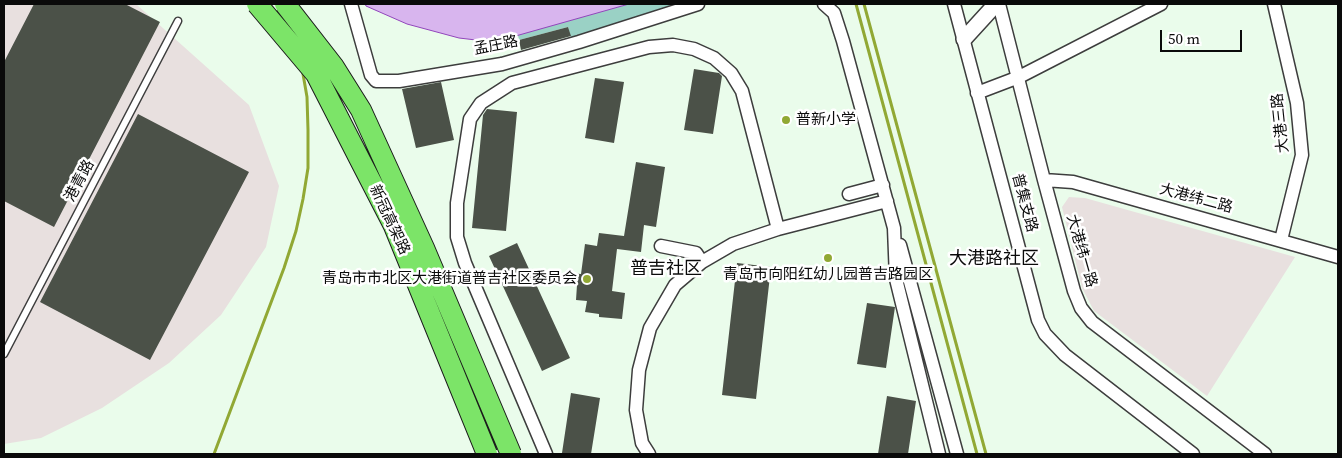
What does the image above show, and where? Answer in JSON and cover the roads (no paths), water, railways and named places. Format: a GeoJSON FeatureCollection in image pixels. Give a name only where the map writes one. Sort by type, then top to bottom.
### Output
{"type":"FeatureCollection","features":[{"type":"Feature","properties":{"kind":"highway","name":"新冠高架路"},"geometry":{"type":"LineString","coordinates":[[257,4],[316,74],[394,226],[487,454]]}},
{"type":"Feature","properties":{"kind":"highway","name":"新冠高架路"},"geometry":{"type":"LineString","coordinates":[[285,4],[334,67],[361,110],[424,248],[511,454]]}},
{"type":"Feature","properties":{"kind":"street","name":"孟庄路"},"geometry":{"type":"LineString","coordinates":[[351,4],[371,75],[376,81],[399,80],[502,64],[579,42],[698,4]]}},
{"type":"Feature","properties":{"kind":"street"},"geometry":{"type":"LineString","coordinates":[[824,4],[834,13],[843,41],[957,454]]}},
{"type":"Feature","properties":{"kind":"street"},"geometry":{"type":"LineString","coordinates":[[954,4],[964,39],[998,4]]}},
{"type":"Feature","properties":{"kind":"street","name":"大港纬一路"},"geometry":{"type":"LineString","coordinates":[[998,4],[1019,77],[1074,291],[1081,308],[1092,322],[1265,454]]}},
{"type":"Feature","properties":{"kind":"street"},"geometry":{"type":"LineString","coordinates":[[977,92],[1019,77],[1161,4]]}},
{"type":"Feature","properties":{"kind":"street","name":"大港三路"},"geometry":{"type":"LineString","coordinates":[[1274,4],[1297,103],[1302,155],[1281,240]]}},
{"type":"Feature","properties":{"kind":"street","name":"普集支路"},"geometry":{"type":"LineString","coordinates":[[964,39],[1038,320],[1045,334],[1065,355],[1193,454]]}},
{"type":"Feature","properties":{"kind":"street"},"geometry":{"type":"LineString","coordinates":[[546,454],[466,263],[457,237],[457,202],[470,119],[481,103],[512,83],[649,47],[673,45],[694,49],[714,58],[731,73],[742,91],[778,228]]}},
{"type":"Feature","properties":{"kind":"street","name":"大港纬二路"},"geometry":{"type":"LineString","coordinates":[[1044,180],[1073,182],[1338,257]]}},
{"type":"Feature","properties":{"kind":"street"},"geometry":{"type":"LineString","coordinates":[[848,194],[882,185]]}},
{"type":"Feature","properties":{"kind":"street"},"geometry":{"type":"LineString","coordinates":[[649,454],[642,443],[636,410],[639,370],[650,328],[675,285],[702,262],[733,244],[778,228],[887,201]]}},
{"type":"Feature","properties":{"kind":"street"},"geometry":{"type":"LineString","coordinates":[[894,228],[896,279],[939,454]]}},
{"type":"Feature","properties":{"kind":"street"},"geometry":{"type":"LineString","coordinates":[[661,246],[696,252],[702,262]]}},
{"type":"Feature","properties":{"kind":"lane","name":"港青路"},"geometry":{"type":"LineString","coordinates":[[4,354],[178,21]]}},
{"type":"Feature","properties":{"kind":"railway"},"geometry":{"type":"LineString","coordinates":[[856,4],[977,454]]}},
{"type":"Feature","properties":{"kind":"railway"},"geometry":{"type":"LineString","coordinates":[[864,4],[986,454]]}},
{"type":"Feature","properties":{"kind":"railway"},"geometry":{"type":"LineString","coordinates":[[214,454],[284,268],[296,231],[303,199],[308,168],[308,130],[307,97],[299,51]]}},
{"type":"Feature","properties":{"kind":"place","name":"普新小学"},"geometry":{"type":"Point","coordinates":[786,120]}},
{"type":"Feature","properties":{"kind":"place","name":"青岛市向阳红幼儿园普吉路园区"},"geometry":{"type":"Point","coordinates":[828,258]}},
{"type":"Feature","properties":{"kind":"place","name":"青岛市市北区大港街道普吉社区委员会"},"geometry":{"type":"Point","coordinates":[587,279]}},
{"type":"Feature","properties":{"kind":"district","name":"大港路社区"},"geometry":{"type":"Point","coordinates":[994,259]}},
{"type":"Feature","properties":{"kind":"district","name":"普吉社区"},"geometry":{"type":"Point","coordinates":[666,269]}}]}
